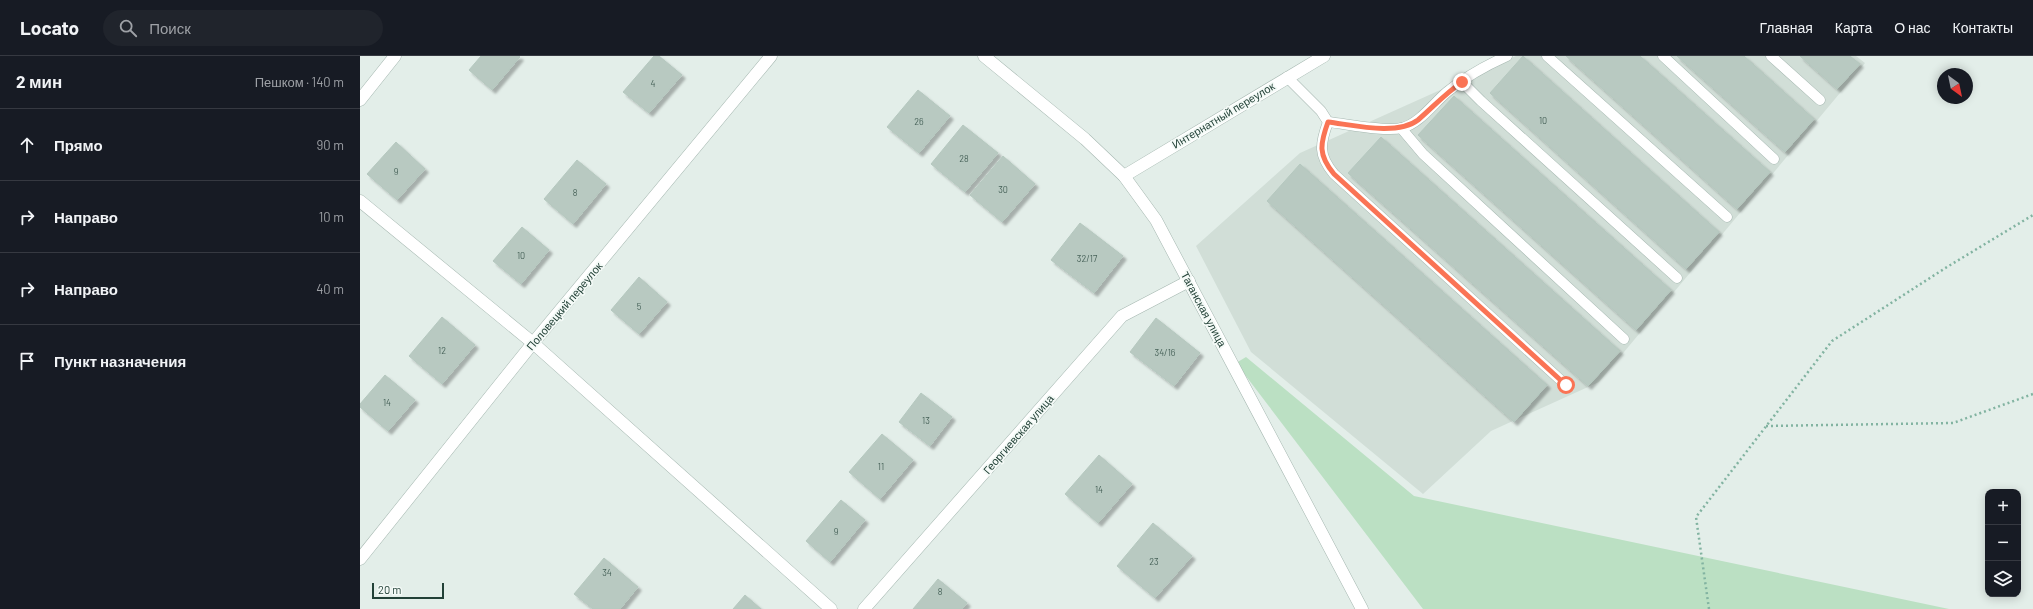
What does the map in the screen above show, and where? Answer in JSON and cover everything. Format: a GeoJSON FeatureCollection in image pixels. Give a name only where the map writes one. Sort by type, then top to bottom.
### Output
{"type":"FeatureCollection","features":[{"type":"Feature","properties":{"kind":"street"},"geometry":{"type":"LineString","coordinates":[[360,100],[395,56]]}},
{"type":"Feature","properties":{"kind":"street","name":"Половецкий переулок"},"geometry":{"type":"LineString","coordinates":[[360,559],[533,343],[771,56]]}},
{"type":"Feature","properties":{"kind":"street","name":"Таганская улица"},"geometry":{"type":"LineString","coordinates":[[984,56],[1085,139],[1124,176],[1156,220],[1362,609]]}},
{"type":"Feature","properties":{"kind":"street","name":"Интернатный переулок"},"geometry":{"type":"LineString","coordinates":[[1124,176],[1324,56]]}},
{"type":"Feature","properties":{"kind":"street"},"geometry":{"type":"LineString","coordinates":[[360,201],[533,343],[831,609]]}},
{"type":"Feature","properties":{"kind":"street","name":"Георгиевская улица"},"geometry":{"type":"LineString","coordinates":[[864,609],[1122,316],[1189,281]]}},
{"type":"Feature","properties":{"kind":"lane"},"geometry":{"type":"LineString","coordinates":[[1328,122],[1387,128],[1402,128],[1417,121],[1448,92],[1462,82],[1492,63],[1507,56]]}},
{"type":"Feature","properties":{"kind":"lane"},"geometry":{"type":"LineString","coordinates":[[1547,56],[1727,218]]}},
{"type":"Feature","properties":{"kind":"lane"},"geometry":{"type":"LineString","coordinates":[[1663,56],[1774,159]]}},
{"type":"Feature","properties":{"kind":"lane"},"geometry":{"type":"LineString","coordinates":[[1771,56],[1820,100]]}},
{"type":"Feature","properties":{"kind":"lane"},"geometry":{"type":"LineString","coordinates":[[1287,77],[1321,111],[1328,122]]}},
{"type":"Feature","properties":{"kind":"lane"},"geometry":{"type":"LineString","coordinates":[[1462,82],[1481,102],[1677,278]]}},
{"type":"Feature","properties":{"kind":"lane"},"geometry":{"type":"LineString","coordinates":[[1328,122],[1321,152],[1325,163],[1334,174],[1566,385]]}},
{"type":"Feature","properties":{"kind":"lane"},"geometry":{"type":"LineString","coordinates":[[1402,128],[1423,154],[1624,339]]}},
{"type":"Feature","properties":{"kind":"path"},"geometry":{"type":"LineString","coordinates":[[1709,609],[1696,517],[1832,341],[1947,267],[2033,215]]}},
{"type":"Feature","properties":{"kind":"path"},"geometry":{"type":"LineString","coordinates":[[1766,426],[1953,423],[2033,394]]}},
{"type":"Feature","properties":{"kind":"shaded area"},"geometry":{"type":"Polygon","coordinates":[[[1516,56],[1856,56],[1865,63],[1599,382],[1491,431],[1423,494],[1251,352],[1196,246],[1300,153],[1516,56]]]}},
{"type":"Feature","properties":{"kind":"green space"},"geometry":{"type":"Polygon","coordinates":[[[1246,357],[1414,496],[1949,609],[1423,609],[1236,363],[1246,357]]]}},
{"type":"Feature","properties":{"kind":"building"},"geometry":{"type":"Polygon","coordinates":[[[481,56],[520,57],[492,90],[469,70],[481,56]]]}},
{"type":"Feature","properties":{"kind":"building"},"geometry":{"type":"Polygon","coordinates":[[[654,56],[659,56],[682,75],[649,113],[623,92],[654,56]]]}},
{"type":"Feature","properties":{"kind":"building"},"geometry":{"type":"Polygon","coordinates":[[[1523,56],[1719,232],[1686,269],[1490,93],[1523,56]]]}},
{"type":"Feature","properties":{"kind":"building"},"geometry":{"type":"Polygon","coordinates":[[[1566,56],[1640,56],[1770,172],[1737,209],[1566,56]]]}},
{"type":"Feature","properties":{"kind":"building"},"geometry":{"type":"Polygon","coordinates":[[[1677,56],[1744,56],[1814,119],[1785,152],[1677,56]]]}},
{"type":"Feature","properties":{"kind":"building"},"geometry":{"type":"Polygon","coordinates":[[[1800,56],[1850,56],[1860,64],[1837,89],[1800,56]]]}},
{"type":"Feature","properties":{"kind":"building"},"geometry":{"type":"Polygon","coordinates":[[[918,90],[950,116],[919,153],[887,127],[918,90]]]}},
{"type":"Feature","properties":{"kind":"building"},"geometry":{"type":"Polygon","coordinates":[[[1454,96],[1671,290],[1636,330],[1418,135],[1454,96]]]}},
{"type":"Feature","properties":{"kind":"building"},"geometry":{"type":"Polygon","coordinates":[[[963,125],[998,153],[965,192],[931,164],[963,125]]]}},
{"type":"Feature","properties":{"kind":"building"},"geometry":{"type":"Polygon","coordinates":[[[1381,137],[1620,351],[1588,386],[1348,173],[1381,137]]]}},
{"type":"Feature","properties":{"kind":"building"},"geometry":{"type":"Polygon","coordinates":[[[396,142],[425,169],[397,200],[367,174],[396,142]]]}},
{"type":"Feature","properties":{"kind":"building"},"geometry":{"type":"Polygon","coordinates":[[[1003,156],[1035,184],[1002,222],[970,195],[1003,156]]]}},
{"type":"Feature","properties":{"kind":"building"},"geometry":{"type":"Polygon","coordinates":[[[577,160],[606,184],[573,224],[544,199],[577,160]]]}},
{"type":"Feature","properties":{"kind":"building"},"geometry":{"type":"Polygon","coordinates":[[[1300,164],[1547,385],[1514,422],[1267,201],[1300,164]]]}},
{"type":"Feature","properties":{"kind":"building"},"geometry":{"type":"Polygon","coordinates":[[[1080,223],[1123,256],[1094,293],[1051,260],[1080,223]]]}},
{"type":"Feature","properties":{"kind":"building"},"geometry":{"type":"Polygon","coordinates":[[[522,227],[549,250],[521,284],[493,261],[522,227]]]}},
{"type":"Feature","properties":{"kind":"building"},"geometry":{"type":"Polygon","coordinates":[[[639,277],[667,302],[639,334],[611,310],[639,277]]]}},
{"type":"Feature","properties":{"kind":"building"},"geometry":{"type":"Polygon","coordinates":[[[442,317],[475,345],[442,384],[409,356],[442,317]]]}},
{"type":"Feature","properties":{"kind":"building"},"geometry":{"type":"Polygon","coordinates":[[[1156,318],[1200,353],[1174,386],[1130,352],[1156,318]]]}},
{"type":"Feature","properties":{"kind":"building"},"geometry":{"type":"Polygon","coordinates":[[[385,375],[415,400],[388,431],[360,407],[360,404],[385,375]]]}},
{"type":"Feature","properties":{"kind":"building"},"geometry":{"type":"Polygon","coordinates":[[[921,393],[952,417],[930,446],[899,422],[921,393]]]}},
{"type":"Feature","properties":{"kind":"building"},"geometry":{"type":"Polygon","coordinates":[[[882,434],[913,460],[880,499],[849,472],[882,434]]]}},
{"type":"Feature","properties":{"kind":"building"},"geometry":{"type":"Polygon","coordinates":[[[1099,455],[1132,484],[1098,523],[1065,494],[1099,455]]]}},
{"type":"Feature","properties":{"kind":"building"},"geometry":{"type":"Polygon","coordinates":[[[841,500],[865,520],[830,562],[806,541],[841,500]]]}},
{"type":"Feature","properties":{"kind":"building"},"geometry":{"type":"Polygon","coordinates":[[[1153,523],[1192,556],[1155,598],[1117,566],[1153,523]]]}},
{"type":"Feature","properties":{"kind":"building"},"geometry":{"type":"Polygon","coordinates":[[[604,558],[638,587],[620,609],[593,609],[574,594],[604,558]]]}},
{"type":"Feature","properties":{"kind":"building"},"geometry":{"type":"Polygon","coordinates":[[[938,579],[967,603],[962,609],[913,609],[938,579]]]}},
{"type":"Feature","properties":{"kind":"building"},"geometry":{"type":"Polygon","coordinates":[[[745,595],[761,609],[733,609],[745,595]]]}},
{"type":"Feature","properties":{"kind":"route"},"geometry":{"type":"LineString","coordinates":[[1462,82],[1448,92],[1417,121],[1402,128],[1387,128],[1328,122],[1321,152],[1325,163],[1334,174],[1566,385]]}}]}
